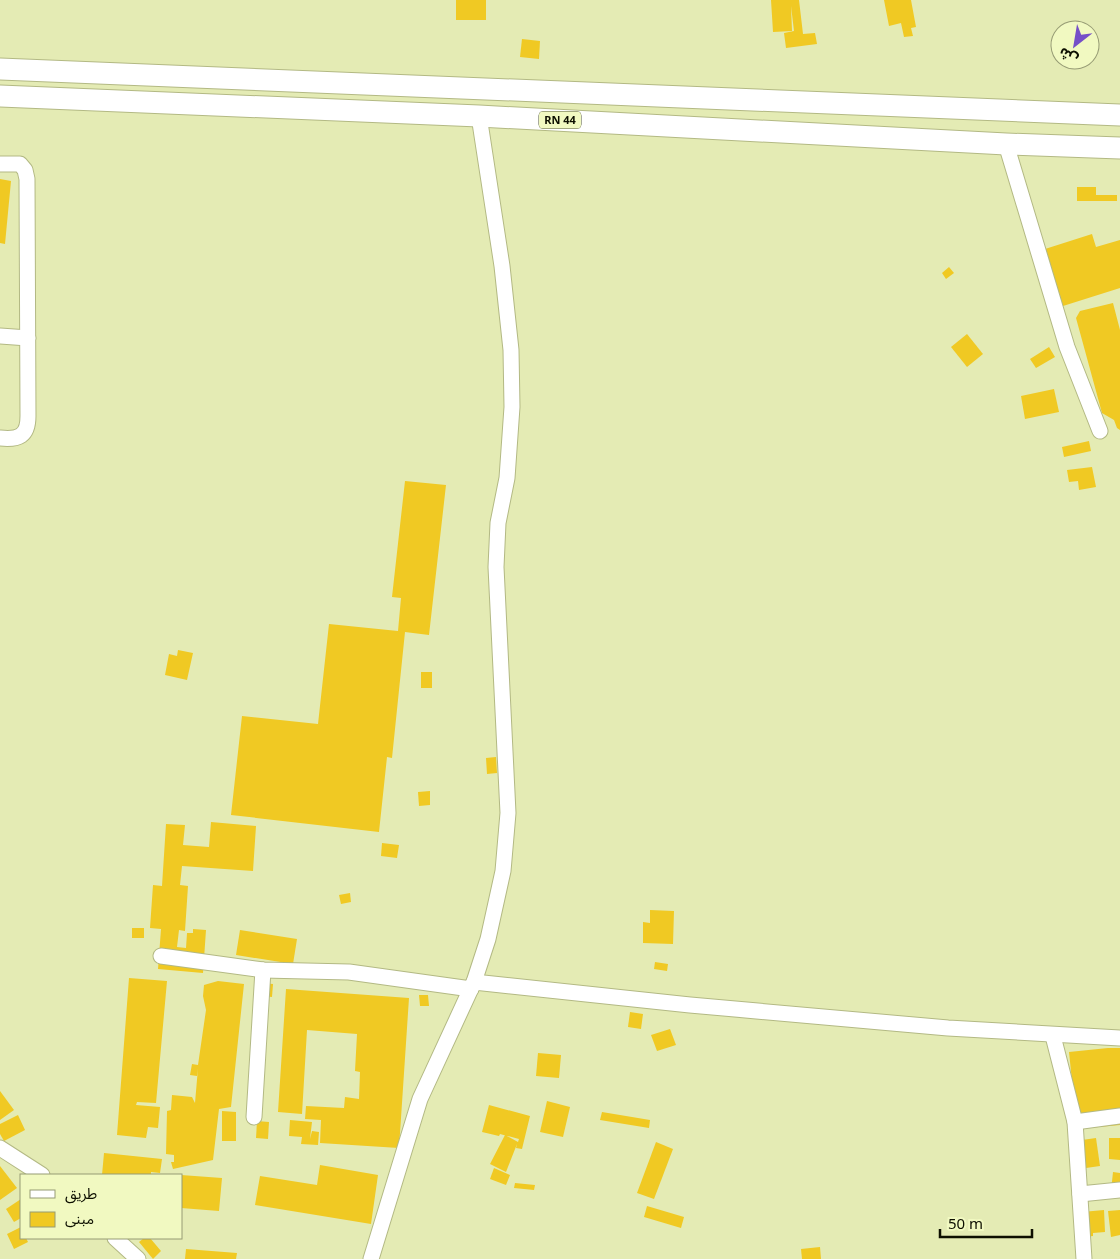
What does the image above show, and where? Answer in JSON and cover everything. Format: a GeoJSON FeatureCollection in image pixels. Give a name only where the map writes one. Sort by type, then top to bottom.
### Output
{"type":"FeatureCollection","features":[{"type":"Feature","properties":{"kind":"highway","name":"RN 44"},"geometry":{"type":"LineString","coordinates":[[0,69],[1120,115]]}},
{"type":"Feature","properties":{"kind":"highway","name":"RN 44"},"geometry":{"type":"LineString","coordinates":[[0,96],[479,116],[1006,144],[1120,148]]}},
{"type":"Feature","properties":{"kind":"street"},"geometry":{"type":"LineString","coordinates":[[371,1259],[420,1100],[472,986],[488,939],[503,871],[508,813],[496,566],[498,523],[507,478],[512,407],[511,350],[502,266],[479,116]]}},
{"type":"Feature","properties":{"kind":"street"},"geometry":{"type":"LineString","coordinates":[[1006,144],[1067,347],[1100,431]]}},
{"type":"Feature","properties":{"kind":"street"},"geometry":{"type":"LineString","coordinates":[[0,164],[20,164],[25,170],[28,179],[28,427],[23,434],[14,439],[0,438]]}},
{"type":"Feature","properties":{"kind":"street"},"geometry":{"type":"LineString","coordinates":[[0,336],[28,338]]}},
{"type":"Feature","properties":{"kind":"street"},"geometry":{"type":"LineString","coordinates":[[161,956],[263,970],[349,972],[472,986],[690,1005],[1054,1036],[1120,1038]]}},
{"type":"Feature","properties":{"kind":"street"},"geometry":{"type":"LineString","coordinates":[[254,1117],[263,970]]}},
{"type":"Feature","properties":{"kind":"street"},"geometry":{"type":"LineString","coordinates":[[1054,1036],[1075,1122],[1084,1259]]}},
{"type":"Feature","properties":{"kind":"street"},"geometry":{"type":"LineString","coordinates":[[1075,1122],[1120,1116]]}},
{"type":"Feature","properties":{"kind":"street"},"geometry":{"type":"LineString","coordinates":[[0,1148],[40,1174]]}},
{"type":"Feature","properties":{"kind":"street"},"geometry":{"type":"LineString","coordinates":[[1080,1194],[1120,1190]]}},
{"type":"Feature","properties":{"kind":"street"},"geometry":{"type":"LineString","coordinates":[[116,1239],[138,1259]]}},
{"type":"Feature","properties":{"kind":"building"},"geometry":{"type":"Polygon","coordinates":[[[456,0],[486,0],[486,20],[456,20],[456,0]]]}},
{"type":"Feature","properties":{"kind":"building"},"geometry":{"type":"Polygon","coordinates":[[[771,0],[799,0],[803,34],[815,33],[817,44],[786,48],[784,33],[794,31],[791,6],[792,31],[773,32],[771,0]]]}},
{"type":"Feature","properties":{"kind":"building"},"geometry":{"type":"Polygon","coordinates":[[[884,0],[911,0],[916,27],[911,28],[913,36],[904,37],[901,23],[889,26],[884,0]]]}},
{"type":"Feature","properties":{"kind":"building"},"geometry":{"type":"Polygon","coordinates":[[[522,39],[540,41],[539,59],[520,57],[522,39]]]}},
{"type":"Feature","properties":{"kind":"building"},"geometry":{"type":"Polygon","coordinates":[[[0,179],[11,181],[5,244],[0,243],[0,179]]]}},
{"type":"Feature","properties":{"kind":"building"},"geometry":{"type":"Polygon","coordinates":[[[1077,187],[1096,187],[1096,195],[1117,195],[1117,201],[1077,201],[1077,187]]]}},
{"type":"Feature","properties":{"kind":"building"},"geometry":{"type":"Polygon","coordinates":[[[1092,234],[1096,247],[1120,240],[1120,288],[1063,306],[1045,249],[1092,234]]]}},
{"type":"Feature","properties":{"kind":"building"},"geometry":{"type":"Polygon","coordinates":[[[949,267],[954,273],[946,279],[942,273],[949,267]]]}},
{"type":"Feature","properties":{"kind":"building"},"geometry":{"type":"Polygon","coordinates":[[[1113,303],[1120,330],[1120,430],[1117,428],[1114,420],[1102,413],[1076,318],[1080,311],[1113,303]]]}},
{"type":"Feature","properties":{"kind":"building"},"geometry":{"type":"Polygon","coordinates":[[[967,334],[983,354],[967,367],[951,347],[967,334]]]}},
{"type":"Feature","properties":{"kind":"building"},"geometry":{"type":"Polygon","coordinates":[[[1049,347],[1055,357],[1036,368],[1030,359],[1049,347]]]}},
{"type":"Feature","properties":{"kind":"building"},"geometry":{"type":"Polygon","coordinates":[[[1054,389],[1059,412],[1025,419],[1021,396],[1054,389]]]}},
{"type":"Feature","properties":{"kind":"building"},"geometry":{"type":"Polygon","coordinates":[[[1089,441],[1091,451],[1064,457],[1062,447],[1089,441]]]}},
{"type":"Feature","properties":{"kind":"building"},"geometry":{"type":"Polygon","coordinates":[[[1092,467],[1096,487],[1079,490],[1078,481],[1069,482],[1067,470],[1092,467]]]}},
{"type":"Feature","properties":{"kind":"building"},"geometry":{"type":"Polygon","coordinates":[[[405,481],[446,485],[429,635],[405,632],[392,758],[387,757],[379,832],[231,815],[242,716],[318,724],[329,624],[398,631],[401,598],[392,597],[405,481]]]}},
{"type":"Feature","properties":{"kind":"building"},"geometry":{"type":"Polygon","coordinates":[[[178,650],[193,653],[187,680],[165,675],[169,654],[177,656],[178,650]]]}},
{"type":"Feature","properties":{"kind":"building"},"geometry":{"type":"Polygon","coordinates":[[[421,672],[432,672],[432,688],[421,688],[421,672]]]}},
{"type":"Feature","properties":{"kind":"building"},"geometry":{"type":"Polygon","coordinates":[[[496,757],[497,773],[487,774],[486,758],[496,757]]]}},
{"type":"Feature","properties":{"kind":"building"},"geometry":{"type":"Polygon","coordinates":[[[430,791],[430,805],[419,806],[418,792],[430,791]]]}},
{"type":"Feature","properties":{"kind":"building"},"geometry":{"type":"Polygon","coordinates":[[[211,822],[256,826],[253,871],[182,866],[180,885],[188,886],[185,931],[179,930],[177,947],[186,948],[187,933],[193,933],[193,929],[206,930],[203,973],[158,969],[161,929],[150,928],[153,885],[162,886],[166,824],[185,825],[183,845],[209,847],[211,822]]]}},
{"type":"Feature","properties":{"kind":"building"},"geometry":{"type":"Polygon","coordinates":[[[382,843],[399,845],[397,858],[381,856],[382,843]]]}},
{"type":"Feature","properties":{"kind":"building"},"geometry":{"type":"Polygon","coordinates":[[[350,893],[351,902],[341,904],[339,895],[350,893]]]}},
{"type":"Feature","properties":{"kind":"building"},"geometry":{"type":"Polygon","coordinates":[[[650,910],[674,911],[673,944],[643,943],[643,922],[650,923],[650,910]]]}},
{"type":"Feature","properties":{"kind":"building"},"geometry":{"type":"Polygon","coordinates":[[[132,928],[144,928],[144,938],[132,938],[132,928]]]}},
{"type":"Feature","properties":{"kind":"building"},"geometry":{"type":"Polygon","coordinates":[[[240,930],[297,939],[293,964],[236,955],[240,930]]]}},
{"type":"Feature","properties":{"kind":"building"},"geometry":{"type":"Polygon","coordinates":[[[655,962],[668,964],[667,971],[654,969],[655,962]]]}},
{"type":"Feature","properties":{"kind":"building"},"geometry":{"type":"Polygon","coordinates":[[[129,978],[167,981],[156,1103],[137,1102],[136,1105],[160,1107],[158,1128],[148,1127],[146,1138],[117,1135],[129,978]]]}},
{"type":"Feature","properties":{"kind":"building"},"geometry":{"type":"Polygon","coordinates":[[[218,981],[244,984],[231,1107],[219,1109],[213,1160],[173,1169],[171,1162],[174,1162],[174,1155],[166,1154],[167,1111],[171,1110],[172,1095],[192,1097],[195,1103],[198,1068],[197,1076],[190,1075],[192,1064],[198,1065],[206,1010],[203,996],[204,985],[218,981]]]}},
{"type":"Feature","properties":{"kind":"building"},"geometry":{"type":"Polygon","coordinates":[[[262,983],[273,984],[272,997],[261,996],[262,983]]]}},
{"type":"Feature","properties":{"kind":"building"},"geometry":{"type":"Polygon","coordinates":[[[286,989],[409,998],[399,1148],[320,1143],[321,1120],[305,1119],[306,1106],[344,1108],[345,1097],[359,1099],[360,1072],[355,1071],[357,1034],[307,1030],[302,1114],[278,1112],[286,989]]]}},
{"type":"Feature","properties":{"kind":"building"},"geometry":{"type":"Polygon","coordinates":[[[419,995],[428,995],[429,1006],[420,1006],[419,995]]]}},
{"type":"Feature","properties":{"kind":"building"},"geometry":{"type":"Polygon","coordinates":[[[630,1012],[643,1014],[641,1029],[628,1027],[630,1012]]]}},
{"type":"Feature","properties":{"kind":"building"},"geometry":{"type":"Polygon","coordinates":[[[670,1029],[676,1045],[657,1051],[651,1035],[670,1029]]]}},
{"type":"Feature","properties":{"kind":"building"},"geometry":{"type":"Polygon","coordinates":[[[1120,1048],[1120,1125],[1077,1129],[1069,1052],[1120,1048]]]}},
{"type":"Feature","properties":{"kind":"building"},"geometry":{"type":"Polygon","coordinates":[[[538,1053],[561,1055],[559,1078],[536,1076],[538,1053]]]}},
{"type":"Feature","properties":{"kind":"building"},"geometry":{"type":"Polygon","coordinates":[[[0,1091],[14,1110],[0,1120],[0,1091]]]}},
{"type":"Feature","properties":{"kind":"building"},"geometry":{"type":"Polygon","coordinates":[[[547,1101],[570,1107],[563,1137],[540,1132],[547,1101]]]}},
{"type":"Feature","properties":{"kind":"building"},"geometry":{"type":"Polygon","coordinates":[[[489,1105],[530,1116],[522,1149],[516,1148],[517,1144],[506,1172],[490,1164],[505,1135],[500,1134],[499,1136],[482,1132],[489,1105]],[[506,1136],[518,1142],[519,1139],[506,1136]]]}},
{"type":"Feature","properties":{"kind":"building"},"geometry":{"type":"Polygon","coordinates":[[[222,1111],[236,1112],[236,1141],[222,1141],[222,1111]]]}},
{"type":"Feature","properties":{"kind":"building"},"geometry":{"type":"Polygon","coordinates":[[[602,1112],[650,1120],[649,1128],[600,1120],[602,1112]]]}},
{"type":"Feature","properties":{"kind":"building"},"geometry":{"type":"Polygon","coordinates":[[[18,1115],[25,1130],[4,1141],[0,1134],[0,1124],[18,1115]]]}},
{"type":"Feature","properties":{"kind":"building"},"geometry":{"type":"Polygon","coordinates":[[[290,1120],[312,1122],[310,1139],[312,1131],[319,1132],[318,1145],[301,1144],[302,1137],[289,1136],[290,1120]]]}},
{"type":"Feature","properties":{"kind":"building"},"geometry":{"type":"Polygon","coordinates":[[[257,1121],[269,1122],[268,1139],[256,1138],[257,1121]]]}},
{"type":"Feature","properties":{"kind":"building"},"geometry":{"type":"Polygon","coordinates":[[[1096,1138],[1100,1166],[1079,1169],[1075,1141],[1096,1138]]]}},
{"type":"Feature","properties":{"kind":"building"},"geometry":{"type":"Polygon","coordinates":[[[1109,1138],[1120,1138],[1120,1160],[1109,1159],[1109,1138]]]}},
{"type":"Feature","properties":{"kind":"building"},"geometry":{"type":"Polygon","coordinates":[[[656,1142],[673,1149],[654,1199],[637,1193],[656,1142]]]}},
{"type":"Feature","properties":{"kind":"building"},"geometry":{"type":"Polygon","coordinates":[[[104,1153],[162,1159],[160,1173],[102,1174],[104,1153]]]}},
{"type":"Feature","properties":{"kind":"building"},"geometry":{"type":"Polygon","coordinates":[[[320,1165],[378,1175],[371,1224],[255,1205],[260,1176],[317,1185],[320,1165]]]}},
{"type":"Feature","properties":{"kind":"building"},"geometry":{"type":"Polygon","coordinates":[[[0,1166],[17,1188],[0,1200],[0,1166]]]}},
{"type":"Feature","properties":{"kind":"building"},"geometry":{"type":"Polygon","coordinates":[[[494,1168],[510,1175],[506,1185],[490,1179],[494,1168]]]}},
{"type":"Feature","properties":{"kind":"building"},"geometry":{"type":"Polygon","coordinates":[[[1113,1172],[1120,1173],[1120,1192],[1111,1191],[1113,1172]]]}},
{"type":"Feature","properties":{"kind":"building"},"geometry":{"type":"Polygon","coordinates":[[[182,1175],[222,1178],[219,1211],[182,1208],[182,1175]]]}},
{"type":"Feature","properties":{"kind":"building"},"geometry":{"type":"Polygon","coordinates":[[[515,1183],[535,1185],[534,1190],[514,1188],[515,1183]]]}},
{"type":"Feature","properties":{"kind":"building"},"geometry":{"type":"Polygon","coordinates":[[[20,1200],[20,1219],[14,1222],[6,1209],[20,1200]]]}},
{"type":"Feature","properties":{"kind":"building"},"geometry":{"type":"Polygon","coordinates":[[[647,1206],[684,1217],[681,1228],[644,1217],[647,1206]]]}},
{"type":"Feature","properties":{"kind":"building"},"geometry":{"type":"Polygon","coordinates":[[[1104,1210],[1105,1232],[1093,1233],[1093,1236],[1084,1237],[1082,1212],[1104,1210]]]}},
{"type":"Feature","properties":{"kind":"building"},"geometry":{"type":"Polygon","coordinates":[[[1120,1210],[1120,1235],[1111,1237],[1108,1211],[1120,1210]]]}},
{"type":"Feature","properties":{"kind":"building"},"geometry":{"type":"Polygon","coordinates":[[[20,1228],[20,1239],[26,1239],[28,1242],[14,1249],[7,1234],[20,1228]]]}},
{"type":"Feature","properties":{"kind":"building"},"geometry":{"type":"Polygon","coordinates":[[[143,1239],[151,1239],[161,1251],[153,1259],[139,1242],[143,1239]]]}},
{"type":"Feature","properties":{"kind":"building"},"geometry":{"type":"Polygon","coordinates":[[[820,1247],[821,1259],[802,1259],[801,1249],[820,1247]]]}},
{"type":"Feature","properties":{"kind":"building"},"geometry":{"type":"Polygon","coordinates":[[[186,1249],[237,1253],[236,1259],[185,1259],[186,1249]]]}}]}
